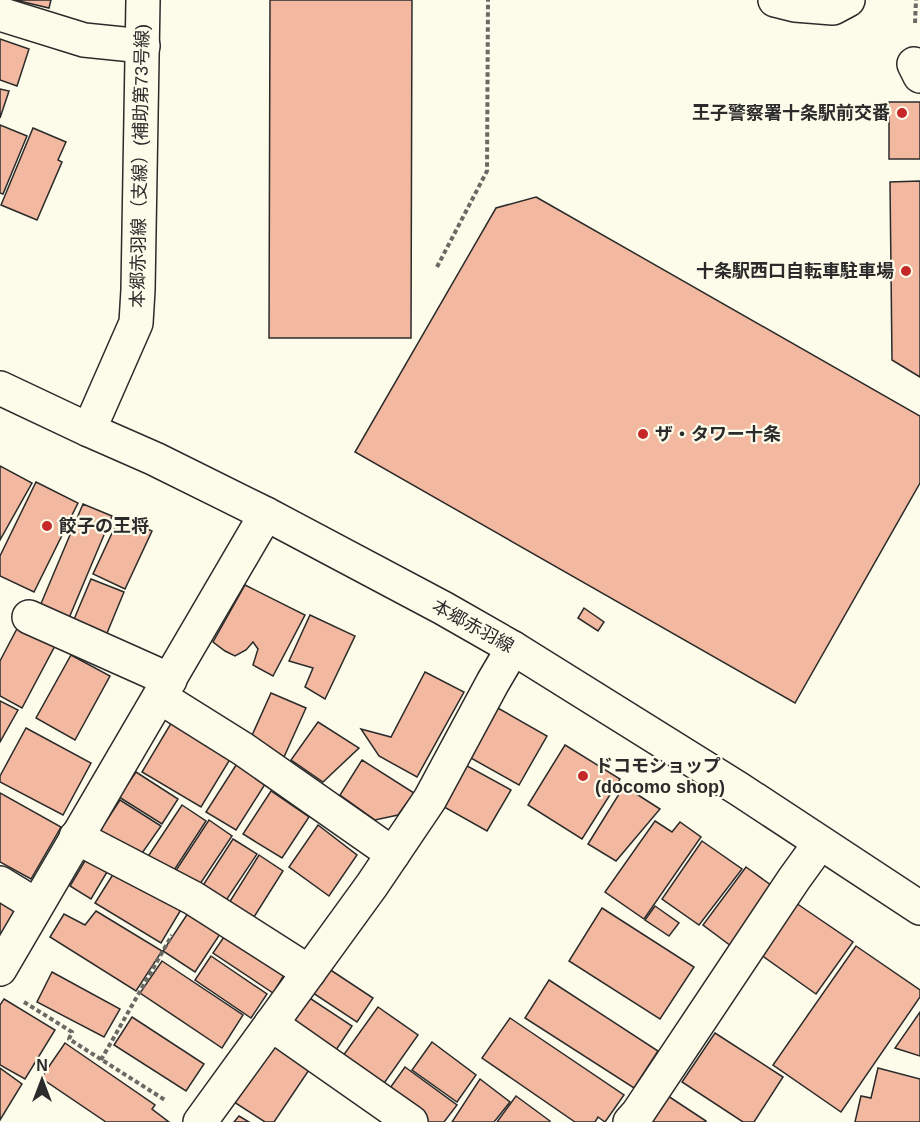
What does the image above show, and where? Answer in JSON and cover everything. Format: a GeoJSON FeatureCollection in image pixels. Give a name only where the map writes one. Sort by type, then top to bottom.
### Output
{"type":"FeatureCollection","features":[{"type":"Feature","properties":{"kind":"main road","name":"本郷赤羽線（支線）(補助第73号線)"},"geometry":{"type":"LineString","coordinates":[[89,430],[136,323],[143,0]]}},
{"type":"Feature","properties":{"kind":"main road"},"geometry":{"type":"LineString","coordinates":[[775,0],[795,5],[833,8],[848,0]]}},
{"type":"Feature","properties":{"kind":"main road"},"geometry":{"type":"LineString","coordinates":[[0,15],[84,40],[143,46]]}},
{"type":"Feature","properties":{"kind":"main road","name":"本郷赤羽線"},"geometry":{"type":"LineString","coordinates":[[0,388],[155,459],[266,514],[443,608],[513,648],[729,783],[920,908]]}},
{"type":"Feature","properties":{"kind":"main road"},"geometry":{"type":"LineString","coordinates":[[0,969],[266,514]]}},
{"type":"Feature","properties":{"kind":"main road"},"geometry":{"type":"LineString","coordinates":[[29,617],[165,688],[243,749],[393,854]]}},
{"type":"Feature","properties":{"kind":"main road"},"geometry":{"type":"LineString","coordinates":[[200,1122],[430,799],[513,648]]}},
{"type":"Feature","properties":{"kind":"main road"},"geometry":{"type":"LineString","coordinates":[[76,837],[193,898],[309,972]]}},
{"type":"Feature","properties":{"kind":"main road"},"geometry":{"type":"LineString","coordinates":[[630,1122],[820,843]]}},
{"type":"Feature","properties":{"kind":"main road"},"geometry":{"type":"LineString","coordinates":[[0,883],[36,905]]}},
{"type":"Feature","properties":{"kind":"main road"},"geometry":{"type":"LineString","coordinates":[[271,1024],[411,1122]]}},
{"type":"Feature","properties":{"kind":"path"},"geometry":{"type":"LineString","coordinates":[[437,267],[487,171],[488,0]]}},
{"type":"Feature","properties":{"kind":"path"},"geometry":{"type":"LineString","coordinates":[[101,1060],[193,898]]}},
{"type":"Feature","properties":{"kind":"path"},"geometry":{"type":"LineString","coordinates":[[18,999],[72,1032],[69,1039],[170,1103]]}},
{"type":"Feature","properties":{"kind":"building"},"geometry":{"type":"Polygon","coordinates":[[[15,0],[51,0],[49,8],[15,0]]]}},
{"type":"Feature","properties":{"kind":"building"},"geometry":{"type":"Polygon","coordinates":[[[270,0],[412,0],[411,338],[269,338],[270,0]]]}},
{"type":"Feature","properties":{"kind":"building"},"geometry":{"type":"Polygon","coordinates":[[[0,39],[29,49],[17,86],[0,80],[0,39]]]}},
{"type":"Feature","properties":{"kind":"building"},"geometry":{"type":"Polygon","coordinates":[[[0,89],[9,91],[0,118],[0,89]]]}},
{"type":"Feature","properties":{"kind":"building"},"geometry":{"type":"Polygon","coordinates":[[[889,102],[920,102],[920,159],[889,159],[889,102]]]}},
{"type":"Feature","properties":{"kind":"building"},"geometry":{"type":"Polygon","coordinates":[[[0,125],[27,136],[3,194],[0,193],[0,125]]]}},
{"type":"Feature","properties":{"kind":"building"},"geometry":{"type":"Polygon","coordinates":[[[33,128],[66,142],[58,160],[62,162],[37,220],[1,205],[33,128]]]}},
{"type":"Feature","properties":{"kind":"building","name":"十条駅西口自転車駐車場"},"geometry":{"type":"Polygon","coordinates":[[[920,181],[920,377],[892,360],[890,182],[920,181]]]}},
{"type":"Feature","properties":{"kind":"building","name":"ザ・タワー十条"},"geometry":{"type":"Polygon","coordinates":[[[536,197],[920,416],[920,483],[795,703],[355,452],[496,208],[536,197]]]}},
{"type":"Feature","properties":{"kind":"building"},"geometry":{"type":"Polygon","coordinates":[[[0,466],[32,483],[0,540],[0,466]]]}},
{"type":"Feature","properties":{"kind":"building"},"geometry":{"type":"Polygon","coordinates":[[[36,482],[78,503],[34,592],[0,576],[0,556],[36,482]]]}},
{"type":"Feature","properties":{"kind":"building"},"geometry":{"type":"Polygon","coordinates":[[[83,504],[112,516],[69,618],[40,606],[83,504]]]}},
{"type":"Feature","properties":{"kind":"building"},"geometry":{"type":"Polygon","coordinates":[[[120,516],[152,531],[125,589],[93,574],[120,516]]]}},
{"type":"Feature","properties":{"kind":"building"},"geometry":{"type":"Polygon","coordinates":[[[91,579],[124,592],[105,638],[72,624],[91,579]]]}},
{"type":"Feature","properties":{"kind":"building"},"geometry":{"type":"Polygon","coordinates":[[[245,585],[305,615],[273,676],[253,665],[258,649],[253,642],[246,650],[235,656],[213,642],[245,585]]]}},
{"type":"Feature","properties":{"kind":"building"},"geometry":{"type":"Polygon","coordinates":[[[584,608],[604,622],[598,631],[578,618],[584,608]]]}},
{"type":"Feature","properties":{"kind":"building"},"geometry":{"type":"Polygon","coordinates":[[[310,615],[355,636],[325,699],[305,687],[313,668],[289,661],[310,615]]]}},
{"type":"Feature","properties":{"kind":"building"},"geometry":{"type":"Polygon","coordinates":[[[20,623],[57,642],[22,708],[0,696],[0,661],[20,623]]]}},
{"type":"Feature","properties":{"kind":"building"},"geometry":{"type":"Polygon","coordinates":[[[71,655],[110,676],[75,740],[36,718],[71,655]]]}},
{"type":"Feature","properties":{"kind":"building"},"geometry":{"type":"Polygon","coordinates":[[[425,672],[464,692],[417,777],[379,756],[361,729],[391,737],[425,672]]]}},
{"type":"Feature","properties":{"kind":"building"},"geometry":{"type":"Polygon","coordinates":[[[271,693],[306,708],[284,757],[249,742],[271,693]]]}},
{"type":"Feature","properties":{"kind":"building"},"geometry":{"type":"Polygon","coordinates":[[[0,701],[18,710],[0,742],[0,701]]]}},
{"type":"Feature","properties":{"kind":"building"},"geometry":{"type":"Polygon","coordinates":[[[489,703],[547,736],[519,785],[462,753],[489,703]]]}},
{"type":"Feature","properties":{"kind":"building"},"geometry":{"type":"Polygon","coordinates":[[[173,720],[232,756],[201,807],[142,772],[173,720]]]}},
{"type":"Feature","properties":{"kind":"building"},"geometry":{"type":"Polygon","coordinates":[[[318,722],[359,748],[323,782],[291,760],[318,722]]]}},
{"type":"Feature","properties":{"kind":"building"},"geometry":{"type":"Polygon","coordinates":[[[26,728],[91,763],[63,815],[0,782],[0,776],[26,728]]]}},
{"type":"Feature","properties":{"kind":"building"},"geometry":{"type":"Polygon","coordinates":[[[565,745],[620,779],[582,839],[528,805],[565,745]]]}},
{"type":"Feature","properties":{"kind":"building"},"geometry":{"type":"Polygon","coordinates":[[[362,760],[414,793],[398,815],[375,820],[340,795],[362,760]]]}},
{"type":"Feature","properties":{"kind":"building"},"geometry":{"type":"Polygon","coordinates":[[[238,762],[267,781],[236,830],[206,812],[238,762]]]}},
{"type":"Feature","properties":{"kind":"building"},"geometry":{"type":"Polygon","coordinates":[[[460,762],[511,790],[487,831],[437,803],[460,762]]]}},
{"type":"Feature","properties":{"kind":"building"},"geometry":{"type":"Polygon","coordinates":[[[136,772],[178,799],[162,824],[119,797],[136,772]]]}},
{"type":"Feature","properties":{"kind":"building"},"geometry":{"type":"Polygon","coordinates":[[[624,786],[660,809],[616,861],[588,844],[624,786]]]}},
{"type":"Feature","properties":{"kind":"building"},"geometry":{"type":"Polygon","coordinates":[[[271,791],[309,817],[282,858],[243,834],[271,791]]]}},
{"type":"Feature","properties":{"kind":"building"},"geometry":{"type":"Polygon","coordinates":[[[0,793],[61,827],[31,879],[0,862],[0,793]]]}},
{"type":"Feature","properties":{"kind":"building"},"geometry":{"type":"Polygon","coordinates":[[[120,800],[161,826],[140,856],[99,832],[120,800]]]}},
{"type":"Feature","properties":{"kind":"building"},"geometry":{"type":"Polygon","coordinates":[[[182,805],[206,821],[171,875],[147,858],[182,805]]]}},
{"type":"Feature","properties":{"kind":"building"},"geometry":{"type":"Polygon","coordinates":[[[209,820],[232,836],[196,890],[173,875],[209,820]]]}},
{"type":"Feature","properties":{"kind":"building"},"geometry":{"type":"Polygon","coordinates":[[[655,821],[672,832],[680,822],[701,837],[644,919],[605,892],[655,821]]]}},
{"type":"Feature","properties":{"kind":"building"},"geometry":{"type":"Polygon","coordinates":[[[318,825],[357,855],[329,896],[289,867],[318,825]]]}},
{"type":"Feature","properties":{"kind":"building"},"geometry":{"type":"Polygon","coordinates":[[[233,839],[257,854],[223,905],[200,890],[233,839]]]}},
{"type":"Feature","properties":{"kind":"building"},"geometry":{"type":"Polygon","coordinates":[[[702,841],[742,869],[699,925],[662,899],[702,841]]]}},
{"type":"Feature","properties":{"kind":"building"},"geometry":{"type":"Polygon","coordinates":[[[89,854],[110,867],[91,899],[70,886],[89,854]]]}},
{"type":"Feature","properties":{"kind":"building"},"geometry":{"type":"Polygon","coordinates":[[[259,855],[283,871],[254,917],[229,903],[259,855]]]}},
{"type":"Feature","properties":{"kind":"building"},"geometry":{"type":"Polygon","coordinates":[[[746,867],[775,888],[731,946],[703,925],[746,867]]]}},
{"type":"Feature","properties":{"kind":"building"},"geometry":{"type":"Polygon","coordinates":[[[117,868],[182,908],[161,943],[95,903],[117,868]]]}},
{"type":"Feature","properties":{"kind":"building"},"geometry":{"type":"Polygon","coordinates":[[[0,893],[19,904],[0,936],[0,893]]]}},
{"type":"Feature","properties":{"kind":"building"},"geometry":{"type":"Polygon","coordinates":[[[793,901],[853,942],[816,994],[754,950],[793,901]]]}},
{"type":"Feature","properties":{"kind":"building"},"geometry":{"type":"Polygon","coordinates":[[[194,904],[226,925],[195,972],[163,951],[194,904]]]}},
{"type":"Feature","properties":{"kind":"building"},"geometry":{"type":"Polygon","coordinates":[[[655,906],[679,923],[669,936],[645,920],[655,906]]]}},
{"type":"Feature","properties":{"kind":"building"},"geometry":{"type":"Polygon","coordinates":[[[602,908],[694,967],[660,1019],[569,961],[602,908]]]}},
{"type":"Feature","properties":{"kind":"building"},"geometry":{"type":"Polygon","coordinates":[[[96,911],[162,951],[136,991],[50,937],[64,914],[85,925],[96,911]]]}},
{"type":"Feature","properties":{"kind":"building"},"geometry":{"type":"Polygon","coordinates":[[[230,928],[289,967],[273,993],[213,953],[230,928]]]}},
{"type":"Feature","properties":{"kind":"building"},"geometry":{"type":"Polygon","coordinates":[[[856,946],[920,990],[920,997],[841,1112],[773,1065],[856,946]]]}},
{"type":"Feature","properties":{"kind":"building"},"geometry":{"type":"Polygon","coordinates":[[[211,956],[267,994],[251,1018],[195,980],[211,956]]]}},
{"type":"Feature","properties":{"kind":"building"},"geometry":{"type":"Polygon","coordinates":[[[162,961],[243,1015],[222,1048],[140,993],[162,961]]]}},
{"type":"Feature","properties":{"kind":"building"},"geometry":{"type":"Polygon","coordinates":[[[323,965],[373,998],[357,1022],[307,989],[323,965]]]}},
{"type":"Feature","properties":{"kind":"building"},"geometry":{"type":"Polygon","coordinates":[[[52,972],[120,1009],[104,1037],[37,1002],[52,972]]]}},
{"type":"Feature","properties":{"kind":"building"},"geometry":{"type":"Polygon","coordinates":[[[549,980],[658,1051],[634,1088],[525,1018],[549,980]]]}},
{"type":"Feature","properties":{"kind":"building"},"geometry":{"type":"Polygon","coordinates":[[[305,995],[352,1026],[332,1056],[285,1024],[305,995]]]}},
{"type":"Feature","properties":{"kind":"building"},"geometry":{"type":"Polygon","coordinates":[[[4,999],[55,1030],[25,1079],[0,1065],[0,1005],[4,999]]]}},
{"type":"Feature","properties":{"kind":"building"},"geometry":{"type":"Polygon","coordinates":[[[378,1007],[418,1035],[380,1089],[340,1060],[378,1007]]]}},
{"type":"Feature","properties":{"kind":"building"},"geometry":{"type":"Polygon","coordinates":[[[920,1012],[920,1056],[895,1048],[920,1012]]]}},
{"type":"Feature","properties":{"kind":"building"},"geometry":{"type":"Polygon","coordinates":[[[132,1017],[204,1064],[186,1091],[114,1045],[132,1017]]]}},
{"type":"Feature","properties":{"kind":"building"},"geometry":{"type":"Polygon","coordinates":[[[510,1018],[624,1095],[605,1122],[598,1117],[595,1122],[575,1122],[482,1058],[510,1018]]]}},
{"type":"Feature","properties":{"kind":"building"},"geometry":{"type":"Polygon","coordinates":[[[715,1033],[783,1077],[754,1122],[743,1122],[682,1082],[715,1033]]]}},
{"type":"Feature","properties":{"kind":"building"},"geometry":{"type":"Polygon","coordinates":[[[276,1040],[313,1064],[274,1122],[265,1122],[234,1102],[276,1040]]]}},
{"type":"Feature","properties":{"kind":"building"},"geometry":{"type":"Polygon","coordinates":[[[432,1042],[476,1075],[457,1102],[412,1070],[432,1042]]]}},
{"type":"Feature","properties":{"kind":"building"},"geometry":{"type":"Polygon","coordinates":[[[65,1043],[155,1105],[152,1109],[169,1122],[106,1122],[41,1078],[65,1043]]]}},
{"type":"Feature","properties":{"kind":"building"},"geometry":{"type":"Polygon","coordinates":[[[405,1067],[457,1105],[444,1122],[423,1122],[385,1095],[405,1067]]]}},
{"type":"Feature","properties":{"kind":"building"},"geometry":{"type":"Polygon","coordinates":[[[0,1068],[22,1084],[0,1120],[0,1068]]]}},
{"type":"Feature","properties":{"kind":"building"},"geometry":{"type":"Polygon","coordinates":[[[878,1068],[920,1079],[920,1122],[855,1122],[861,1096],[871,1098],[878,1068]]]}},
{"type":"Feature","properties":{"kind":"building"},"geometry":{"type":"Polygon","coordinates":[[[480,1079],[510,1102],[494,1122],[452,1122],[480,1079]]]}},
{"type":"Feature","properties":{"kind":"building"},"geometry":{"type":"Polygon","coordinates":[[[665,1094],[706,1121],[706,1122],[648,1122],[665,1094]]]}},
{"type":"Feature","properties":{"kind":"building"},"geometry":{"type":"Polygon","coordinates":[[[516,1096],[550,1121],[497,1122],[516,1096]]]}},
{"type":"Feature","properties":{"kind":"building"},"geometry":{"type":"Polygon","coordinates":[[[239,1116],[249,1122],[234,1122],[239,1116]]]}},
{"type":"Feature","properties":{"kind":"place","name":"王子警察署十条駅前交番"},"geometry":{"type":"Point","coordinates":[902,113]}},
{"type":"Feature","properties":{"kind":"place","name":"十条駅西口自転車駐車場"},"geometry":{"type":"Point","coordinates":[906,271]}},
{"type":"Feature","properties":{"kind":"place","name":"ザ・タワー十条"},"geometry":{"type":"Point","coordinates":[643,434]}},
{"type":"Feature","properties":{"kind":"place","name":"餃子の王将"},"geometry":{"type":"Point","coordinates":[47,526]}},
{"type":"Feature","properties":{"kind":"place","name":"ドコモショップ (docomo shop)"},"geometry":{"type":"Point","coordinates":[583,776]}}]}
